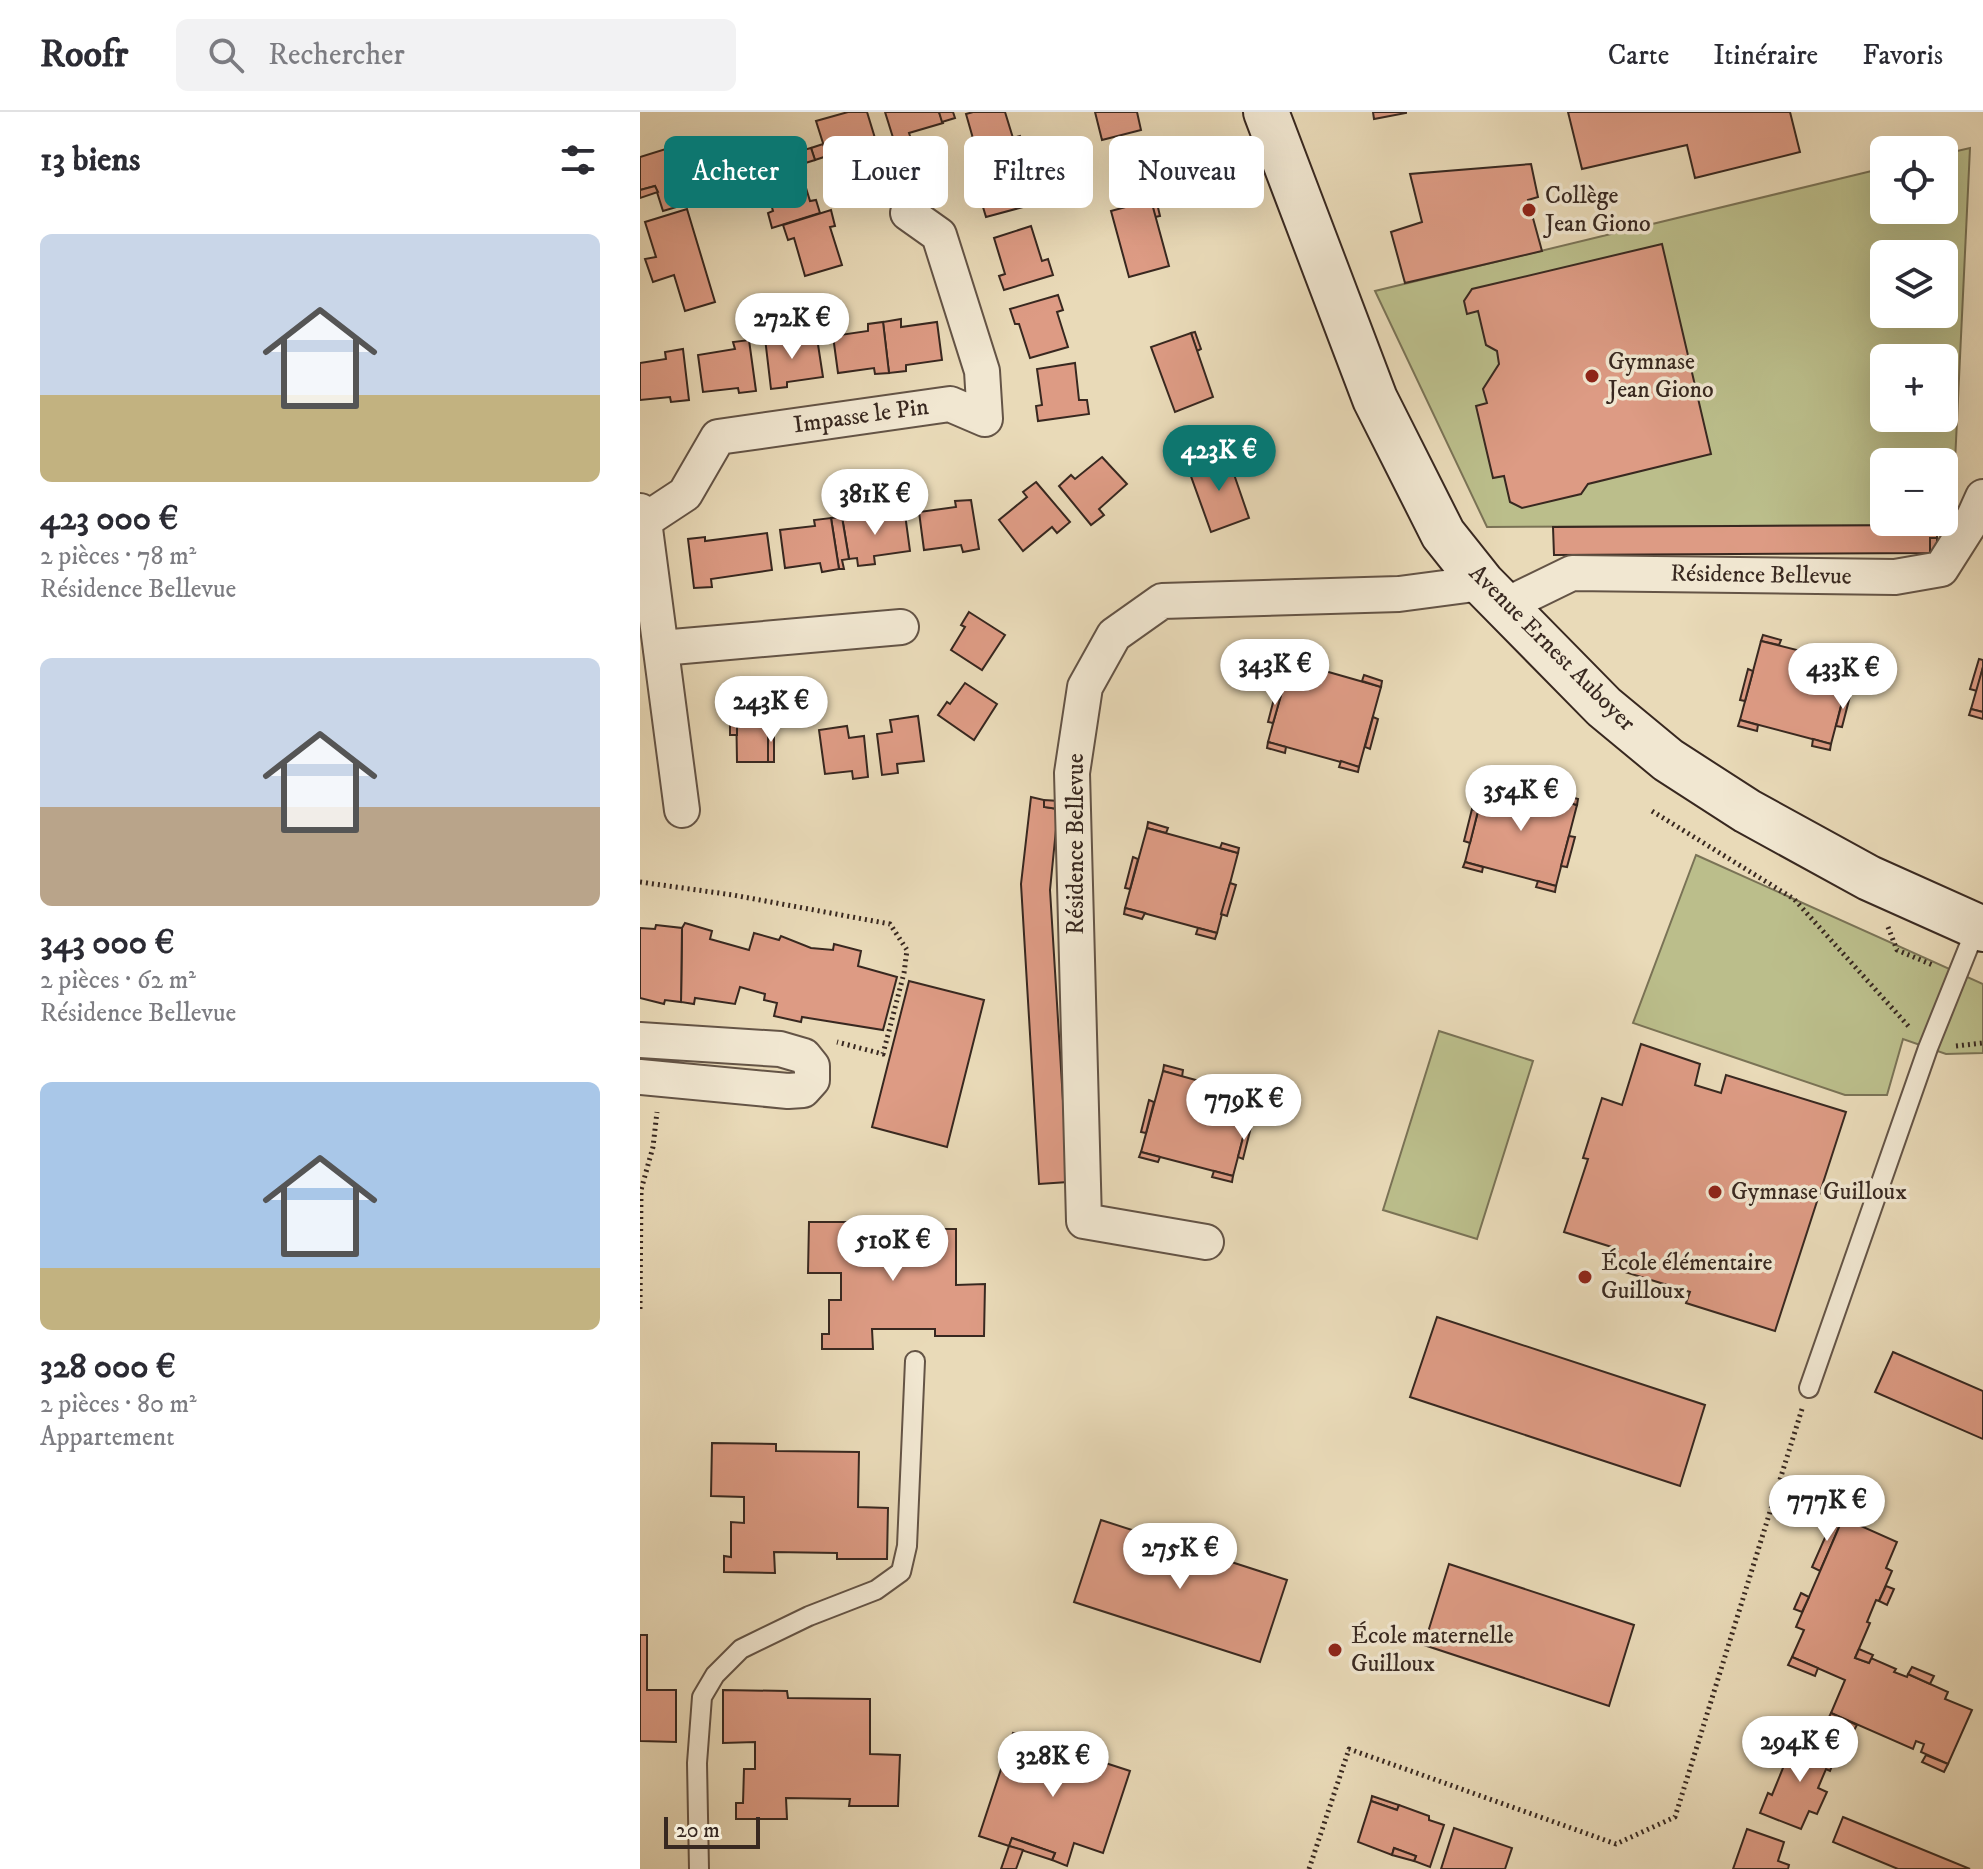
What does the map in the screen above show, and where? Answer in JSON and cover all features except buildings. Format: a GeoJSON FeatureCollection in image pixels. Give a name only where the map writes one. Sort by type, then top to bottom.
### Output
{"type":"FeatureCollection","features":[{"type":"Feature","properties":{"kind":"street","name":"Avenue Ernest Auboyer"},"geometry":{"type":"LineString","coordinates":[[1266,112],[1375,399],[1443,534],[1493,595],[1604,707],[1668,760],[1747,811],[1869,878],[1980,928]]}},
{"type":"Feature","properties":{"kind":"street","name":"Impasse le Pin"},"geometry":{"type":"LineString","coordinates":[[682,810],[641,518],[685,494],[718,437],[950,404],[985,419],[982,371],[939,235],[908,213]]}},
{"type":"Feature","properties":{"kind":"street","name":"Résidence Bellevue"},"geometry":{"type":"LineString","coordinates":[[1206,1242],[1084,1221],[1072,773],[1085,687],[1114,635],[1162,601],[1399,594],[1493,595],[1572,573],[1895,577],[1941,569],[1983,497]]}},
{"type":"Feature","properties":{"kind":"street"},"geometry":{"type":"LineString","coordinates":[[661,648],[901,627]]}},
{"type":"Feature","properties":{"kind":"street"},"geometry":{"type":"LineString","coordinates":[[640,1040],[780,1049],[804,1056],[812,1066],[812,1080],[803,1090],[651,1078]]}},
{"type":"Feature","properties":{"kind":"lane"},"geometry":{"type":"LineString","coordinates":[[1809,1388],[1928,1048],[1957,975],[1980,928]]}},
{"type":"Feature","properties":{"kind":"lane"},"geometry":{"type":"LineString","coordinates":[[699,1869],[697,1763],[702,1697],[715,1675],[741,1649],[809,1616],[876,1590],[901,1572],[907,1546],[915,1361]]}},
{"type":"Feature","properties":{"kind":"path"},"geometry":{"type":"LineString","coordinates":[[1652,811],[1794,899],[1928,1048],[1983,1043]]}},
{"type":"Feature","properties":{"kind":"path"},"geometry":{"type":"LineString","coordinates":[[1869,878],[1897,950],[1957,975]]}},
{"type":"Feature","properties":{"kind":"path"},"geometry":{"type":"LineString","coordinates":[[640,882],[733,895],[890,924],[907,950],[883,1054],[830,1041]]}},
{"type":"Feature","properties":{"kind":"path"},"geometry":{"type":"LineString","coordinates":[[640,1309],[641,1190],[653,1147],[651,1078]]}},
{"type":"Feature","properties":{"kind":"path"},"geometry":{"type":"LineString","coordinates":[[1309,1869],[1349,1749],[1616,1844],[1675,1817],[1809,1388]]}},
{"type":"Feature","properties":{"kind":"green space"},"geometry":{"type":"Polygon","coordinates":[[[1970,148],[1958,399],[1958,344],[1870,344],[1870,432],[1956,432],[1956,448],[1870,448],[1870,525],[1487,527],[1375,291],[1870,171],[1870,224],[1958,224],[1958,151],[1970,148]]]}},
{"type":"Feature","properties":{"kind":"green space"},"geometry":{"type":"Polygon","coordinates":[[[1696,855],[1983,984],[1983,1053],[1946,1054],[1903,1039],[1887,1095],[1845,1095],[1633,1023],[1696,855]]]}},
{"type":"Feature","properties":{"kind":"green space"},"geometry":{"type":"Polygon","coordinates":[[[1439,1031],[1533,1061],[1477,1239],[1383,1210],[1439,1031]]]}},
{"type":"Feature","properties":{"kind":"place","name":"Collège Jean Giono"},"geometry":{"type":"Point","coordinates":[1529,210]}},
{"type":"Feature","properties":{"kind":"place","name":"Gymnase Jean Giono"},"geometry":{"type":"Point","coordinates":[1592,376]}},
{"type":"Feature","properties":{"kind":"place","name":"Gymnase Guilloux"},"geometry":{"type":"Point","coordinates":[1715,1192]}},
{"type":"Feature","properties":{"kind":"place","name":"École élémentaire Guilloux"},"geometry":{"type":"Point","coordinates":[1585,1277]}},
{"type":"Feature","properties":{"kind":"place","name":"École maternelle Guilloux"},"geometry":{"type":"Point","coordinates":[1335,1650]}}]}
